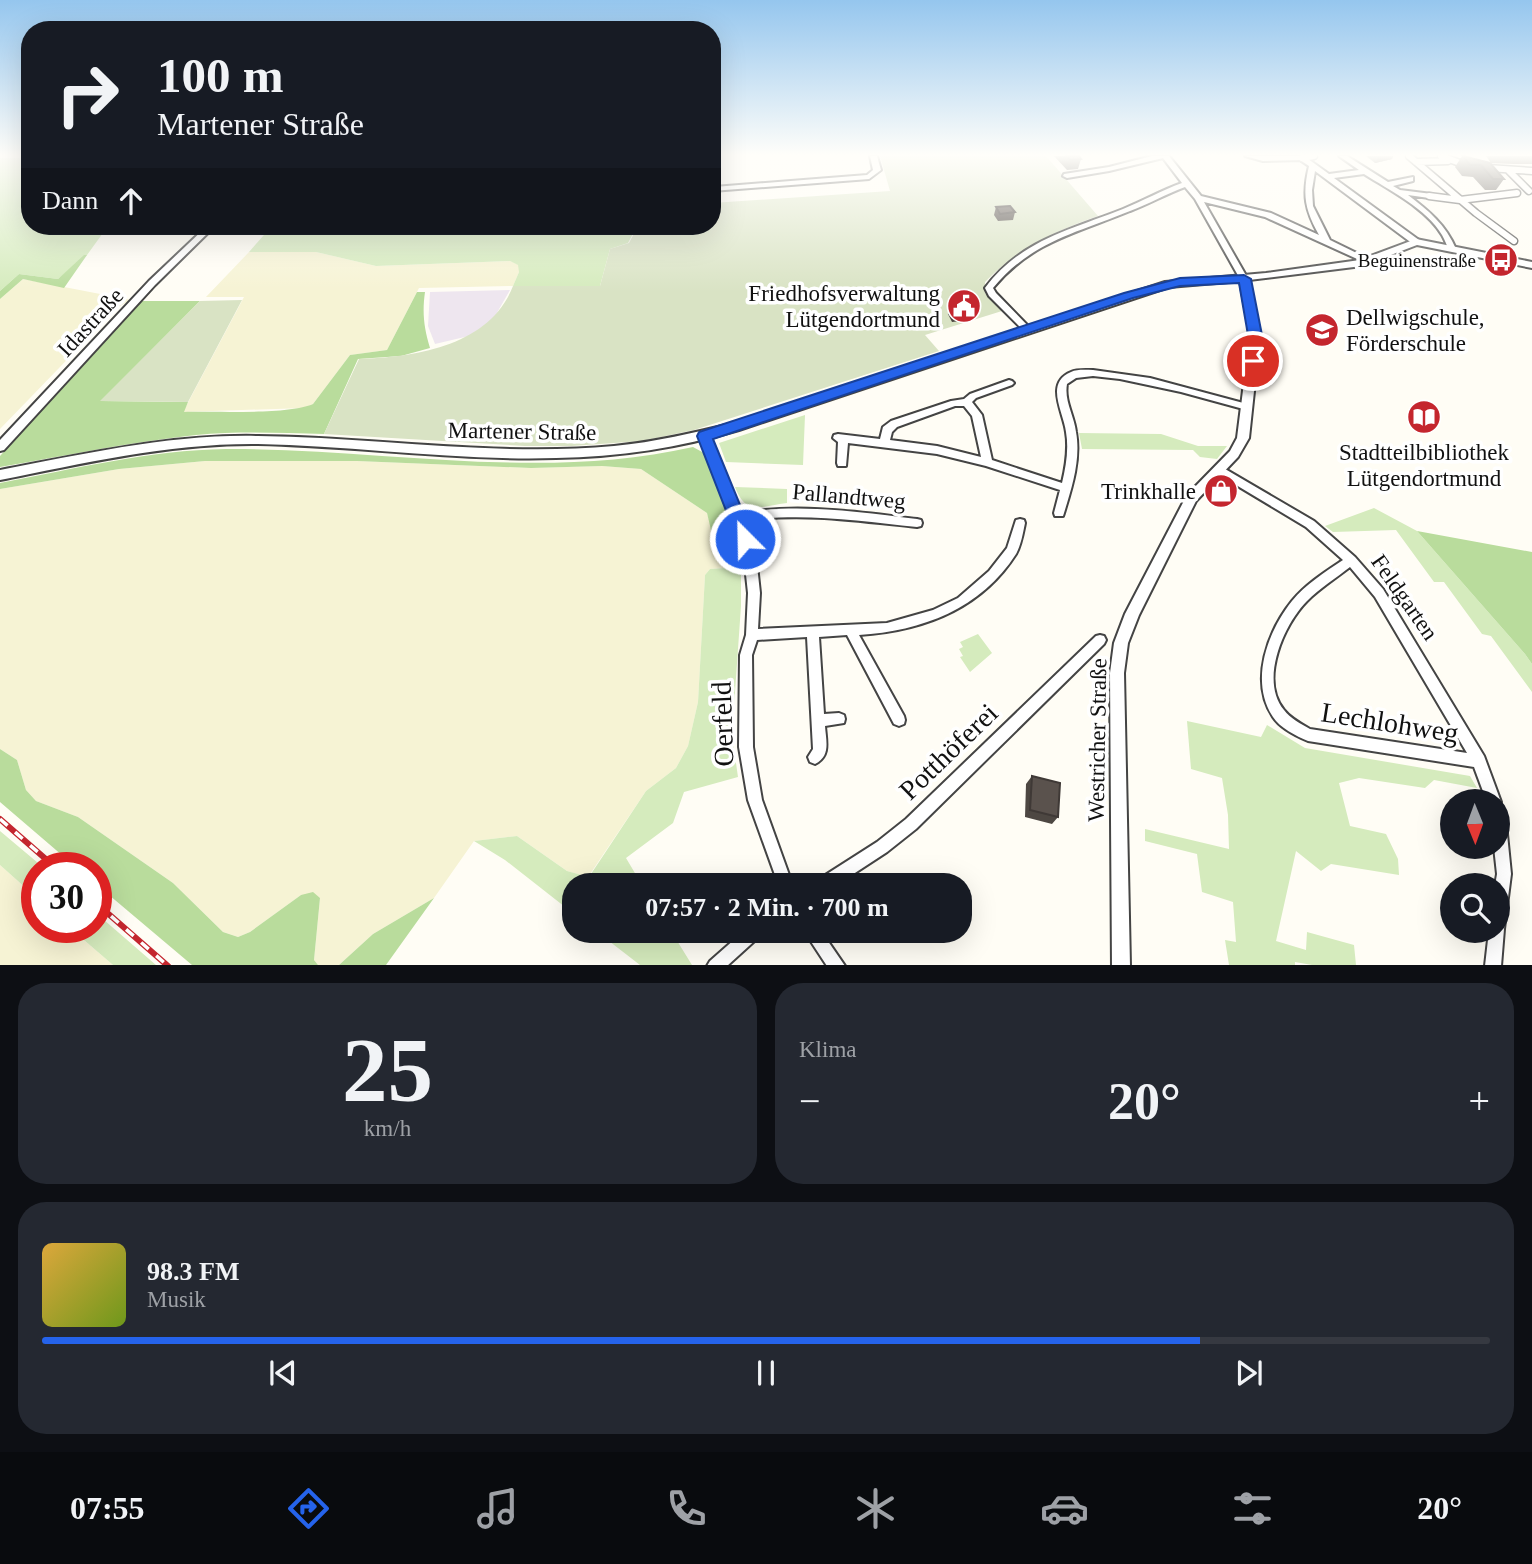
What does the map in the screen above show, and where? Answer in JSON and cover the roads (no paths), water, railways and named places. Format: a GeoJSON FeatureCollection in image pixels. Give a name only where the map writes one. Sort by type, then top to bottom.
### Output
{"type":"FeatureCollection","features":[{"type":"Feature","properties":{"kind":"street"},"geometry":{"type":"LineString","coordinates":[[1028,330],[992,294],[989,288],[995,279],[1060,233],[1148,201]]}},
{"type":"Feature","properties":{"kind":"street","name":"Westricher Straße"},"geometry":{"type":"LineString","coordinates":[[1121,965],[1117,673],[1121,643],[1132,614],[1191,498],[1220,470],[1243,438],[1255,335],[1244,279],[1200,201]]}},
{"type":"Feature","properties":{"kind":"street"},"geometry":{"type":"LineString","coordinates":[[1210,201],[1268,215],[1368,261]]}},
{"type":"Feature","properties":{"kind":"street"},"geometry":{"type":"LineString","coordinates":[[1307,201],[1308,208],[1327,242]]}},
{"type":"Feature","properties":{"kind":"street"},"geometry":{"type":"LineString","coordinates":[[1362,201],[1416,242],[1532,265]]}},
{"type":"Feature","properties":{"kind":"street"},"geometry":{"type":"LineString","coordinates":[[1409,201],[1437,225],[1450,240],[1452,249]]}},
{"type":"Feature","properties":{"kind":"street"},"geometry":{"type":"LineString","coordinates":[[1461,201],[1514,241]]}},
{"type":"Feature","properties":{"kind":"street","name":"Idastraße"},"geometry":{"type":"LineString","coordinates":[[0,447],[152,283],[202,235]]}},
{"type":"Feature","properties":{"kind":"street","name":"Martener Straße"},"geometry":{"type":"LineString","coordinates":[[0,475],[158,447],[229,440],[566,455],[631,451],[705,436],[1168,284],[1244,279],[1368,261],[1416,242]]}},
{"type":"Feature","properties":{"kind":"street"},"geometry":{"type":"LineString","coordinates":[[1059,513],[1071,471],[1072,445],[1061,392],[1063,382],[1068,376],[1080,373],[1118,374],[1247,407]]}},
{"type":"Feature","properties":{"kind":"street"},"geometry":{"type":"LineString","coordinates":[[884,443],[887,430],[894,424],[954,403],[966,402],[972,396],[1009,383]]}},
{"type":"Feature","properties":{"kind":"street"},"geometry":{"type":"LineString","coordinates":[[966,402],[977,415],[988,462]]}},
{"type":"Feature","properties":{"kind":"street"},"geometry":{"type":"LineString","coordinates":[[705,436],[745,539]]}},
{"type":"Feature","properties":{"kind":"street"},"geometry":{"type":"LineString","coordinates":[[842,463],[841,438],[937,450],[988,462],[1066,488]]}},
{"type":"Feature","properties":{"kind":"street","name":"Feldgarten"},"geometry":{"type":"LineString","coordinates":[[1220,470],[1310,524],[1351,560],[1379,593],[1479,761],[1489,789]]}},
{"type":"Feature","properties":{"kind":"street","name":"Pallandtweg"},"geometry":{"type":"LineString","coordinates":[[737,518],[787,510],[917,523]]}},
{"type":"Feature","properties":{"kind":"street"},"geometry":{"type":"LineString","coordinates":[[752,635],[887,628],[912,623],[962,602],[993,574],[1012,550],[1020,523]]}},
{"type":"Feature","properties":{"kind":"street","name":"Oerfeld"},"geometry":{"type":"LineString","coordinates":[[750,556],[754,593],[752,635],[747,655],[746,747],[755,800],[781,873]]}},
{"type":"Feature","properties":{"kind":"street","name":"Lechlohweg"},"geometry":{"type":"LineString","coordinates":[[1351,560],[1298,602],[1280,625],[1269,677],[1270,695],[1276,712],[1289,724],[1308,734],[1479,761]]}},
{"type":"Feature","properties":{"kind":"street"},"geometry":{"type":"LineString","coordinates":[[850,629],[899,720]]}},
{"type":"Feature","properties":{"kind":"street"},"geometry":{"type":"LineString","coordinates":[[813,631],[820,752],[815,757]]}},
{"type":"Feature","properties":{"kind":"street","name":"Potthöferei"},"geometry":{"type":"LineString","coordinates":[[841,873],[882,847],[911,824],[1100,640]]}},
{"type":"Feature","properties":{"kind":"street"},"geometry":{"type":"LineString","coordinates":[[818,720],[839,719]]}},
{"type":"Feature","properties":{"kind":"street"},"geometry":{"type":"LineString","coordinates":[[715,965],[741,943]]}},
{"type":"Feature","properties":{"kind":"street"},"geometry":{"type":"LineString","coordinates":[[821,943],[838,965]]}},
{"type":"Feature","properties":{"kind":"street"},"geometry":{"type":"LineString","coordinates":[[1493,965],[1496,943]]}},
{"type":"Feature","properties":{"kind":"railway"},"geometry":{"type":"LineString","coordinates":[[0,819],[38,852]]}},
{"type":"Feature","properties":{"kind":"railway"},"geometry":{"type":"LineString","coordinates":[[112,917],[167,965]]}},
{"type":"Feature","properties":{"kind":"place","name":"Beguinenstraße"},"geometry":{"type":"Point","coordinates":[1501,260]}},
{"type":"Feature","properties":{"kind":"place","name":"Friedhofsverwaltung Lütgendortmund"},"geometry":{"type":"Point","coordinates":[964,306]}},
{"type":"Feature","properties":{"kind":"place","name":"Dellwigschule, Förderschule"},"geometry":{"type":"Point","coordinates":[1322,330]}},
{"type":"Feature","properties":{"kind":"place","name":"Stadtteilbibliothek Lütgendortmund"},"geometry":{"type":"Point","coordinates":[1424,417]}},
{"type":"Feature","properties":{"kind":"place","name":"Trinkhalle"},"geometry":{"type":"Point","coordinates":[1221,491]}}]}
